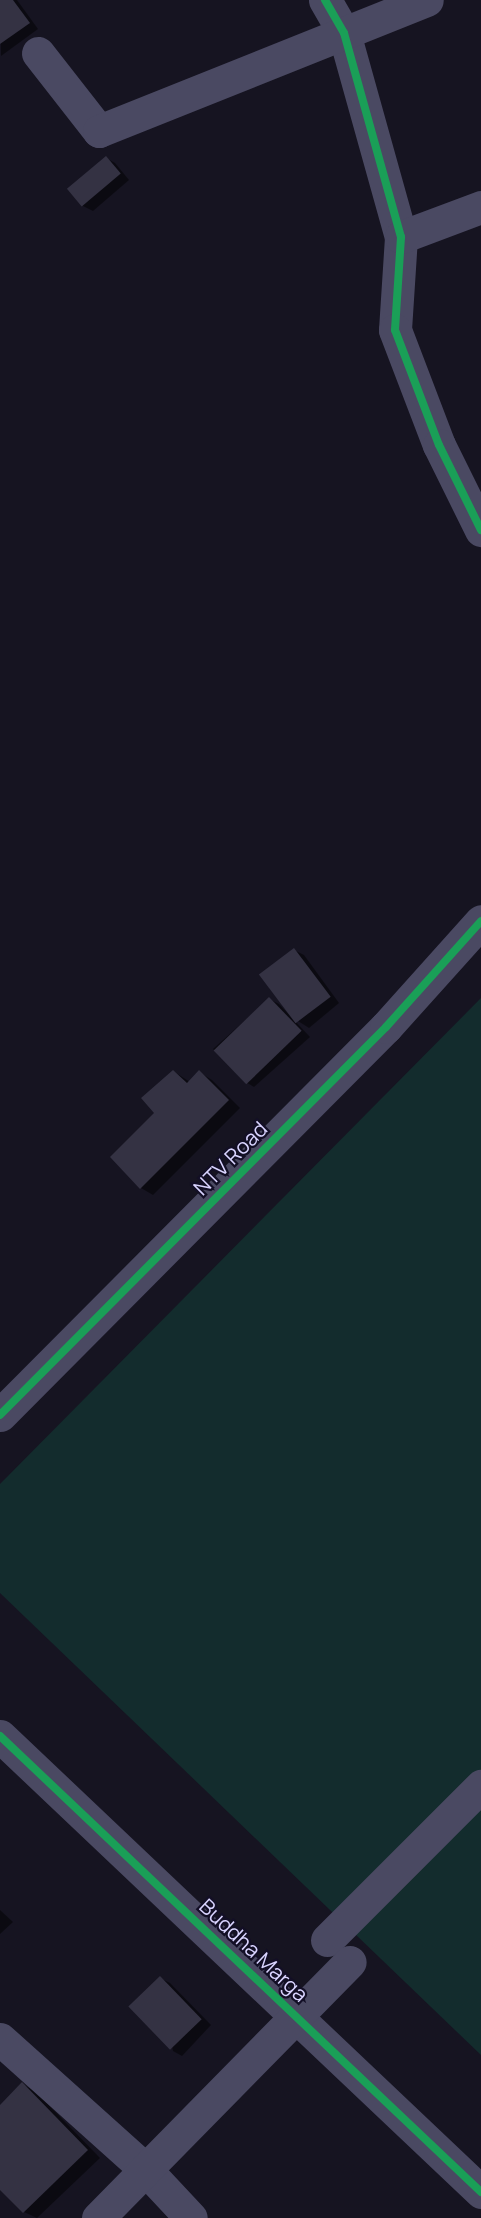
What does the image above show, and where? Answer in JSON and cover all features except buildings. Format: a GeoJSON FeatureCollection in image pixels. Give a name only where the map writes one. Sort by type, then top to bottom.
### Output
{"type":"FeatureCollection","features":[{"type":"Feature","properties":{"kind":"street"},"geometry":{"type":"LineString","coordinates":[[325,0],[344,33],[401,237],[395,330],[439,445],[481,530]]}},
{"type":"Feature","properties":{"kind":"street"},"geometry":{"type":"LineString","coordinates":[[38,54],[99,131],[427,0]]}},
{"type":"Feature","properties":{"kind":"street"},"geometry":{"type":"LineString","coordinates":[[401,237],[481,207]]}},
{"type":"Feature","properties":{"kind":"street","name":"NTV Road"},"geometry":{"type":"LineString","coordinates":[[0,1415],[386,1027],[481,921]]}},
{"type":"Feature","properties":{"kind":"street","name":"Buddha Marga"},"geometry":{"type":"LineString","coordinates":[[0,1736],[481,2192]]}},
{"type":"Feature","properties":{"kind":"street"},"geometry":{"type":"LineString","coordinates":[[327,1940],[481,1786]]}},
{"type":"Feature","properties":{"kind":"street"},"geometry":{"type":"LineString","coordinates":[[98,2218],[350,1962]]}},
{"type":"Feature","properties":{"kind":"street"},"geometry":{"type":"LineString","coordinates":[[0,2039],[147,2170],[191,2218]]}},
{"type":"Feature","properties":{"kind":"green space"},"geometry":{"type":"Polygon","coordinates":[[[481,998],[481,2055],[0,1593],[0,1484],[481,998]]]}},
{"type":"Feature","properties":{"kind":"cycle path"},"geometry":{"type":"LineString","coordinates":[[325,0],[344,33],[401,237],[395,330],[439,445],[481,530]]}},
{"type":"Feature","properties":{"kind":"cycle path"},"geometry":{"type":"LineString","coordinates":[[0,1415],[386,1027],[481,921]]}},
{"type":"Feature","properties":{"kind":"cycle path"},"geometry":{"type":"LineString","coordinates":[[0,1736],[481,2192]]}}]}
